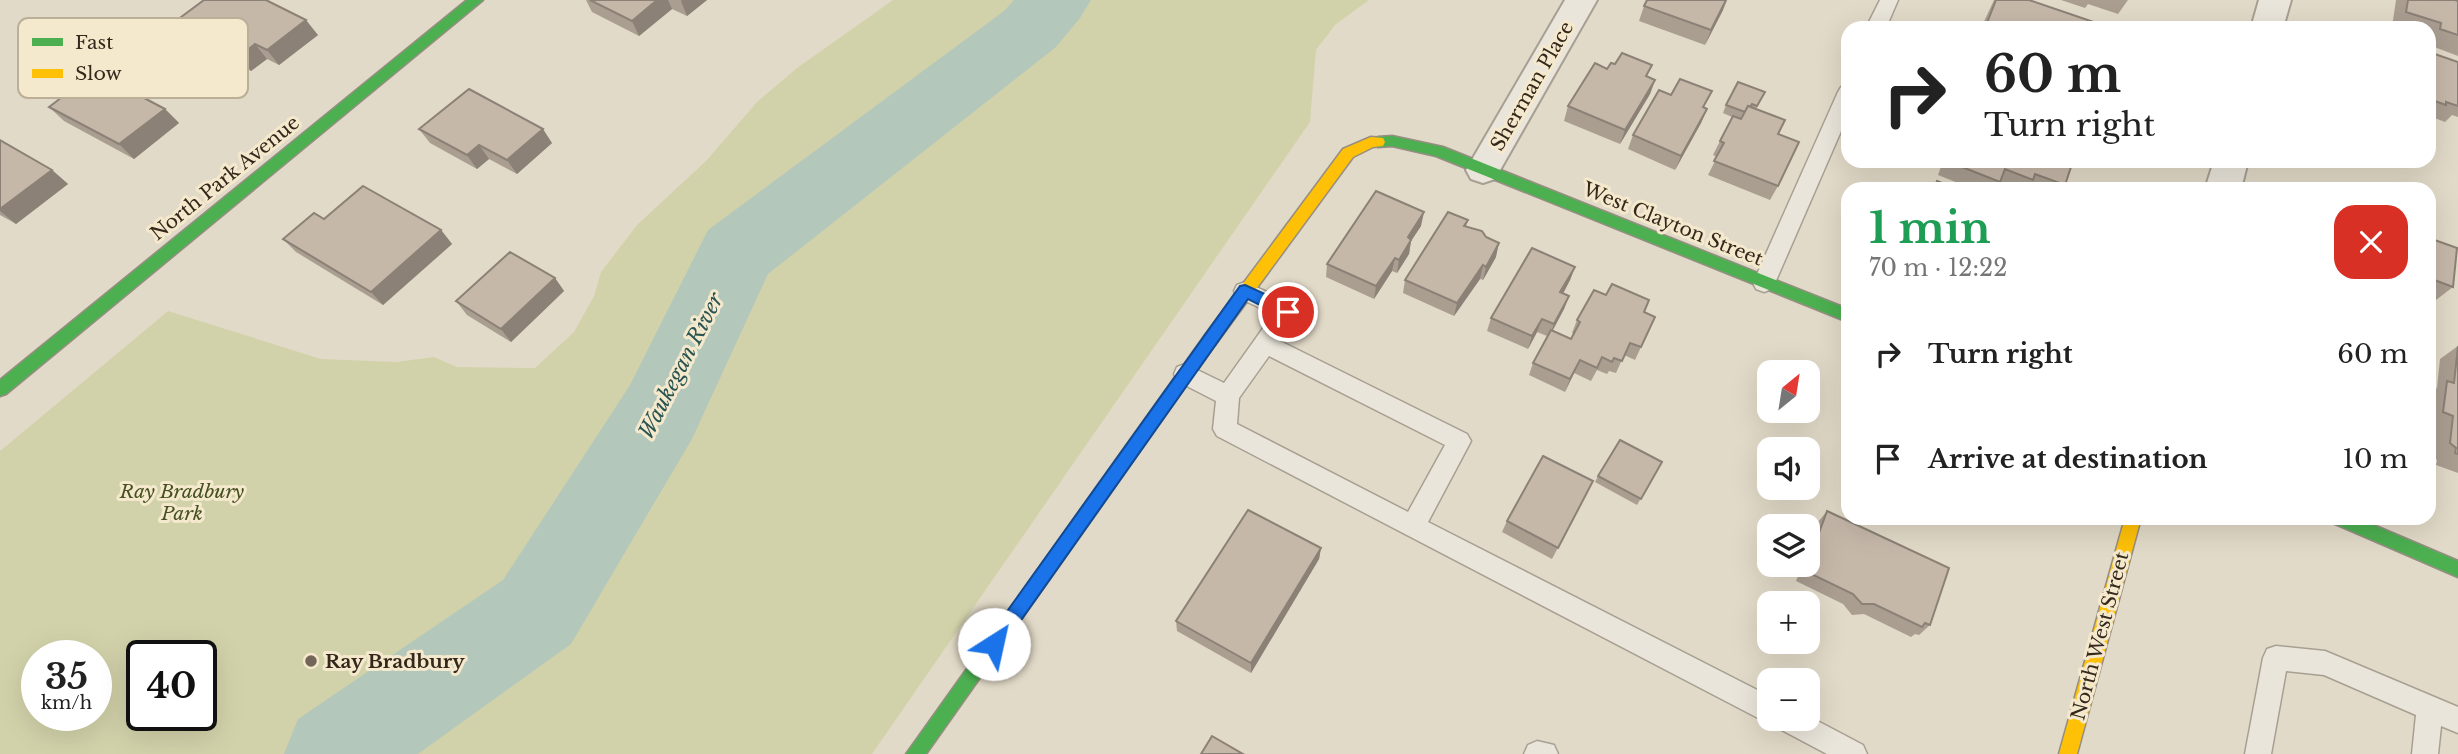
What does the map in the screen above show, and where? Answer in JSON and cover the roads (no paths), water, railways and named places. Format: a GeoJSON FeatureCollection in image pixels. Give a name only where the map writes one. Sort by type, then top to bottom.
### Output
{"type":"FeatureCollection","features":[{"type":"Feature","properties":{"kind":"street","name":"North Park Avenue"},"geometry":{"type":"LineString","coordinates":[[0,389],[477,0]]}},
{"type":"Feature","properties":{"kind":"street","name":"Sherman Place"},"geometry":{"type":"LineString","coordinates":[[915,754],[1185,374],[1348,153],[1371,142],[1392,141],[1438,151],[1483,170],[1581,0]]}},
{"type":"Feature","properties":{"kind":"street"},"geometry":{"type":"LineString","coordinates":[[2269,21],[2275,0]]}},
{"type":"Feature","properties":{"kind":"street","name":"West Clayton Street"},"geometry":{"type":"LineString","coordinates":[[1483,170],[1841,313]]}},
{"type":"Feature","properties":{"kind":"street","name":"North West Street"},"geometry":{"type":"LineString","coordinates":[[2068,754],[2131,525]]}},
{"type":"Feature","properties":{"kind":"street"},"geometry":{"type":"LineString","coordinates":[[2355,525],[2458,569]]}},
{"type":"Feature","properties":{"kind":"lane"},"geometry":{"type":"LineString","coordinates":[[1879,21],[1889,0]]}},
{"type":"Feature","properties":{"kind":"lane"},"geometry":{"type":"LineString","coordinates":[[1764,283],[1841,108]]}},
{"type":"Feature","properties":{"kind":"lane"},"geometry":{"type":"LineString","coordinates":[[1245,291],[1288,312],[1228,396],[1225,429],[1757,704]]}},
{"type":"Feature","properties":{"kind":"lane"},"geometry":{"type":"LineString","coordinates":[[1265,344],[1459,441],[1414,525]]}},
{"type":"Feature","properties":{"kind":"lane"},"geometry":{"type":"LineString","coordinates":[[1185,374],[1228,396]]}},
{"type":"Feature","properties":{"kind":"lane"},"geometry":{"type":"LineString","coordinates":[[2258,754],[2276,658],[2325,663],[2458,720]]}},
{"type":"Feature","properties":{"kind":"lane"},"geometry":{"type":"LineString","coordinates":[[2425,754],[2430,707]]}},
{"type":"Feature","properties":{"kind":"lane"},"geometry":{"type":"LineString","coordinates":[[1810,731],[1854,754]]}},
{"type":"Feature","properties":{"kind":"lane"},"geometry":{"type":"LineString","coordinates":[[1537,754],[1545,754]]}},
{"type":"Feature","properties":{"kind":"waterway","name":"Waukegan River"},"geometry":{"type":"LineString","coordinates":[[334,754],[537,612],[661,412],[737,253],[1030,29],[1055,0]]}},
{"type":"Feature","properties":{"kind":"place","name":"Ray Bradbury"},"geometry":{"type":"Point","coordinates":[311,661]}},
{"type":"Feature","properties":{"kind":"park label","name":"Ray Bradbury Park"},"geometry":{"type":"Point","coordinates":[182,502]}}]}
